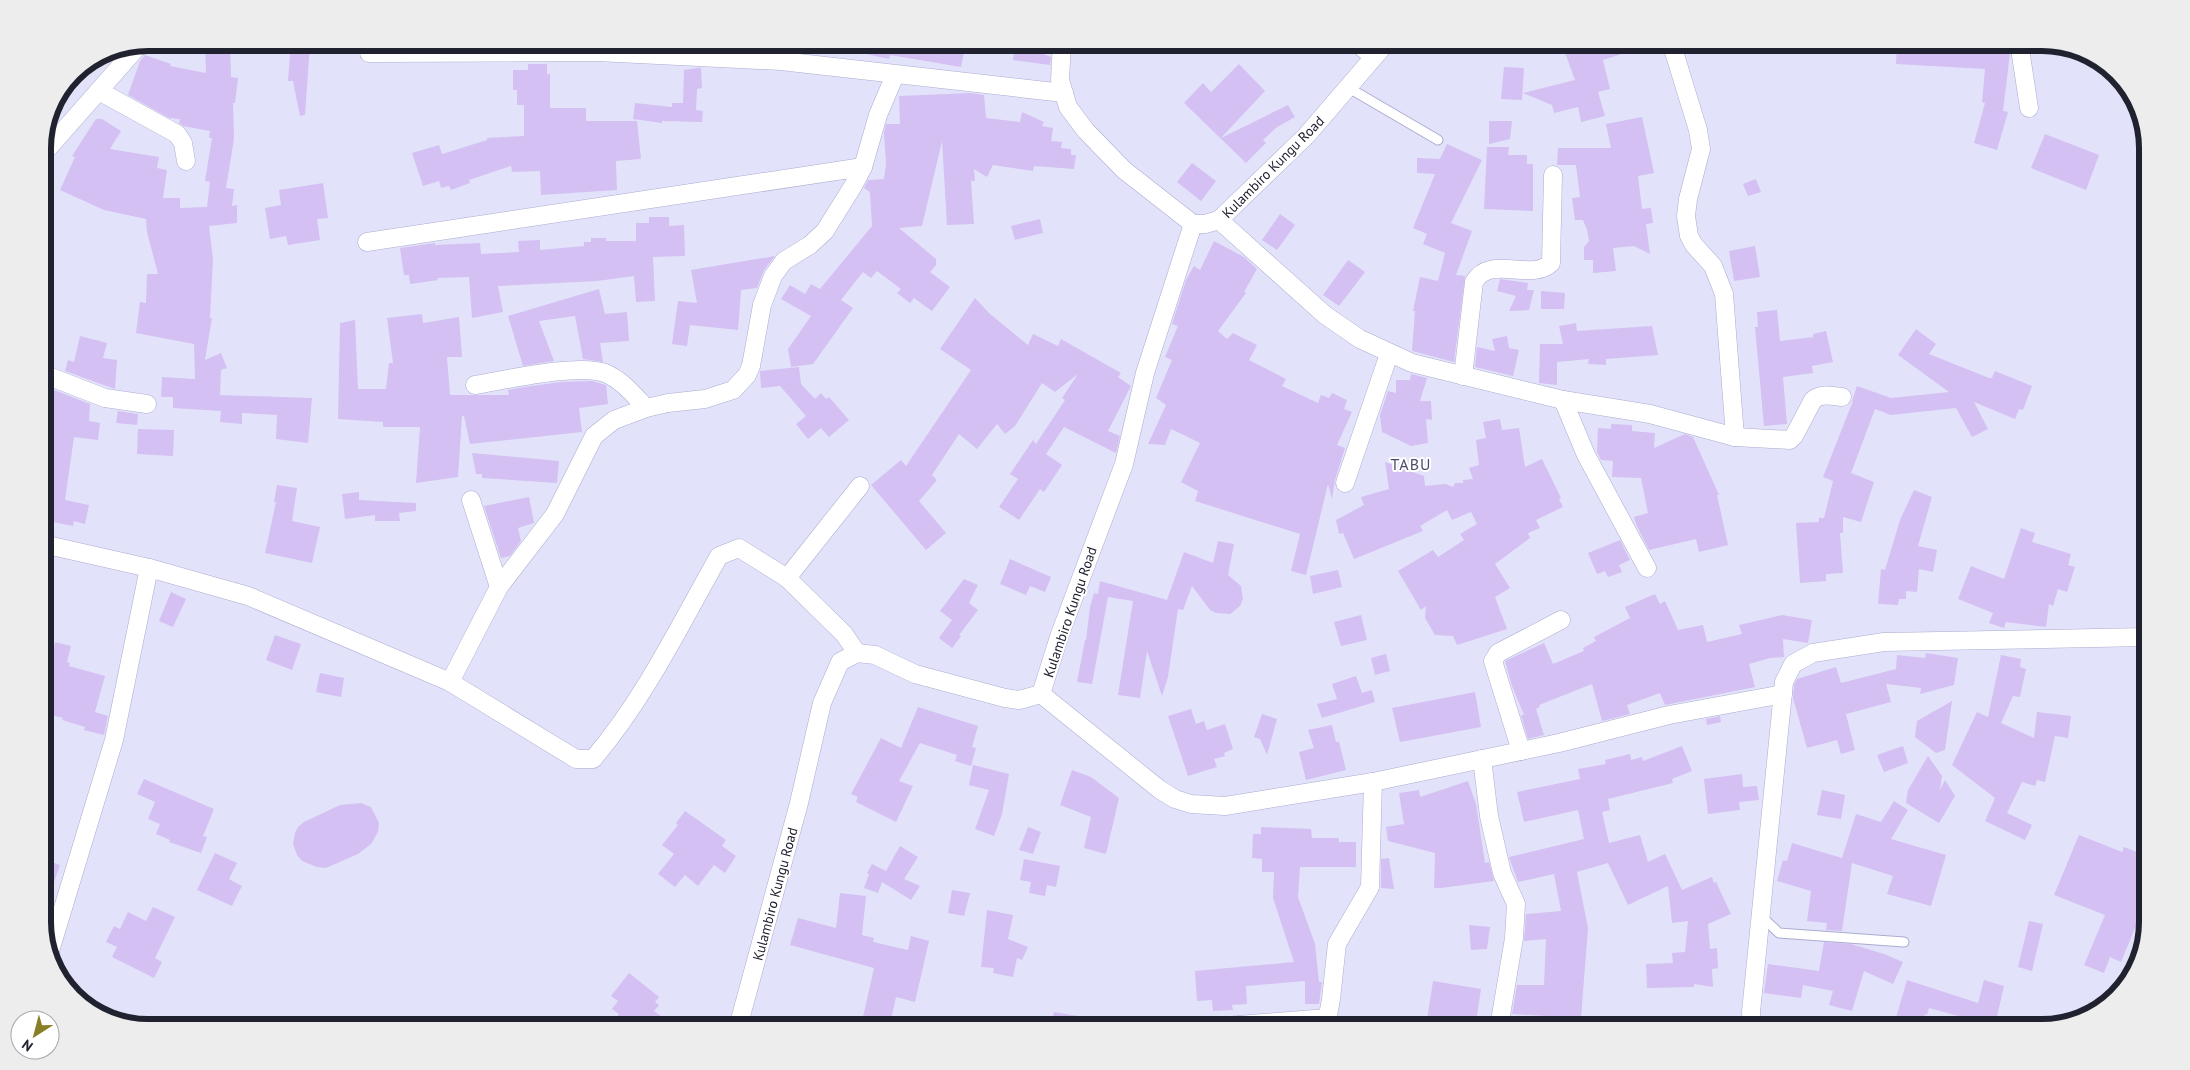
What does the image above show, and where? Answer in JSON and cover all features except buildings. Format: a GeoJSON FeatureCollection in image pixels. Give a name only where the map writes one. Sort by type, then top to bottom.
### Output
{"type":"FeatureCollection","features":[{"type":"Feature","properties":{"kind":"street"},"geometry":{"type":"LineString","coordinates":[[1062,51],[1060,80],[1068,107],[1086,131],[1154,196],[1193,224]]}},
{"type":"Feature","properties":{"kind":"street"},"geometry":{"type":"LineString","coordinates":[[1366,51],[1374,57]]}},
{"type":"Feature","properties":{"kind":"street","name":"Kulambiro Kungu Road"},"geometry":{"type":"LineString","coordinates":[[740,1019],[799,803],[822,703],[840,662],[857,653],[875,655],[915,674],[1005,698],[1019,700],[1041,694],[1060,634],[1124,464],[1145,373],[1193,224],[1205,224],[1219,220],[1306,136],[1379,51]]}},
{"type":"Feature","properties":{"kind":"street"},"geometry":{"type":"LineString","coordinates":[[1674,51],[1698,130],[1701,149],[1688,199],[1686,216],[1689,236],[1694,245],[1713,266],[1724,294],[1735,436]]}},
{"type":"Feature","properties":{"kind":"street"},"geometry":{"type":"LineString","coordinates":[[2020,51],[2029,108]]}},
{"type":"Feature","properties":{"kind":"street"},"geometry":{"type":"LineString","coordinates":[[51,145],[133,52]]}},
{"type":"Feature","properties":{"kind":"street"},"geometry":{"type":"LineString","coordinates":[[369,53],[597,52],[781,61],[1064,93]]}},
{"type":"Feature","properties":{"kind":"street"},"geometry":{"type":"LineString","coordinates":[[450,682],[499,587],[555,514],[594,436],[614,420],[646,408],[668,403],[705,399],[733,390],[741,382],[751,366],[762,305],[773,276],[784,261],[810,245],[825,231],[863,167],[878,115],[895,75]]}},
{"type":"Feature","properties":{"kind":"street"},"geometry":{"type":"LineString","coordinates":[[99,91],[177,134],[183,143],[186,161]]}},
{"type":"Feature","properties":{"kind":"street"},"geometry":{"type":"LineString","coordinates":[[367,242],[863,167]]}},
{"type":"Feature","properties":{"kind":"street"},"geometry":{"type":"LineString","coordinates":[[1463,376],[1474,282],[1477,276],[1486,270],[1542,268],[1551,263],[1553,175]]}},
{"type":"Feature","properties":{"kind":"street"},"geometry":{"type":"LineString","coordinates":[[1219,220],[1325,315],[1360,339],[1388,354],[1412,363],[1563,400],[1650,414],[1735,436],[1790,440],[1818,396],[1842,397]]}},
{"type":"Feature","properties":{"kind":"street"},"geometry":{"type":"LineString","coordinates":[[1345,483],[1388,354]]}},
{"type":"Feature","properties":{"kind":"street"},"geometry":{"type":"LineString","coordinates":[[475,385],[556,372],[594,370],[621,382],[646,408]]}},
{"type":"Feature","properties":{"kind":"street"},"geometry":{"type":"LineString","coordinates":[[51,377],[104,398],[147,404]]}},
{"type":"Feature","properties":{"kind":"street"},"geometry":{"type":"LineString","coordinates":[[1563,400],[1586,455],[1646,568]]}},
{"type":"Feature","properties":{"kind":"street"},"geometry":{"type":"LineString","coordinates":[[787,578],[860,486]]}},
{"type":"Feature","properties":{"kind":"street"},"geometry":{"type":"LineString","coordinates":[[471,500],[499,587]]}},
{"type":"Feature","properties":{"kind":"street"},"geometry":{"type":"LineString","coordinates":[[51,546],[149,568],[248,596],[450,682],[576,759],[594,759],[629,713],[662,659],[718,556],[739,548],[787,578],[844,634],[857,653]]}},
{"type":"Feature","properties":{"kind":"street"},"geometry":{"type":"LineString","coordinates":[[53,941],[114,740],[149,568]]}},
{"type":"Feature","properties":{"kind":"street"},"geometry":{"type":"LineString","coordinates":[[1521,751],[1493,661],[1498,653],[1561,620]]}},
{"type":"Feature","properties":{"kind":"street"},"geometry":{"type":"LineString","coordinates":[[1751,1019],[1783,694],[1786,676],[1793,664],[1813,653],[1875,643],[2139,637]]}},
{"type":"Feature","properties":{"kind":"street"},"geometry":{"type":"LineString","coordinates":[[1041,694],[1158,789],[1175,799],[1191,804],[1225,806],[1373,782],[1521,751],[1669,715],[1783,694]]}},
{"type":"Feature","properties":{"kind":"street"},"geometry":{"type":"LineString","coordinates":[[1482,759],[1489,816],[1502,873],[1516,904],[1514,938],[1500,1019]]}},
{"type":"Feature","properties":{"kind":"street"},"geometry":{"type":"LineString","coordinates":[[1327,1019],[1337,944],[1371,882],[1373,782]]}},
{"type":"Feature","properties":{"kind":"lane"},"geometry":{"type":"LineString","coordinates":[[1349,88],[1438,140]]}},
{"type":"Feature","properties":{"kind":"lane"},"geometry":{"type":"LineString","coordinates":[[1761,916],[1779,933],[1904,942]]}},
{"type":"Feature","properties":{"kind":"district","name":"TABU"},"geometry":{"type":"Point","coordinates":[1411,464]}}]}
